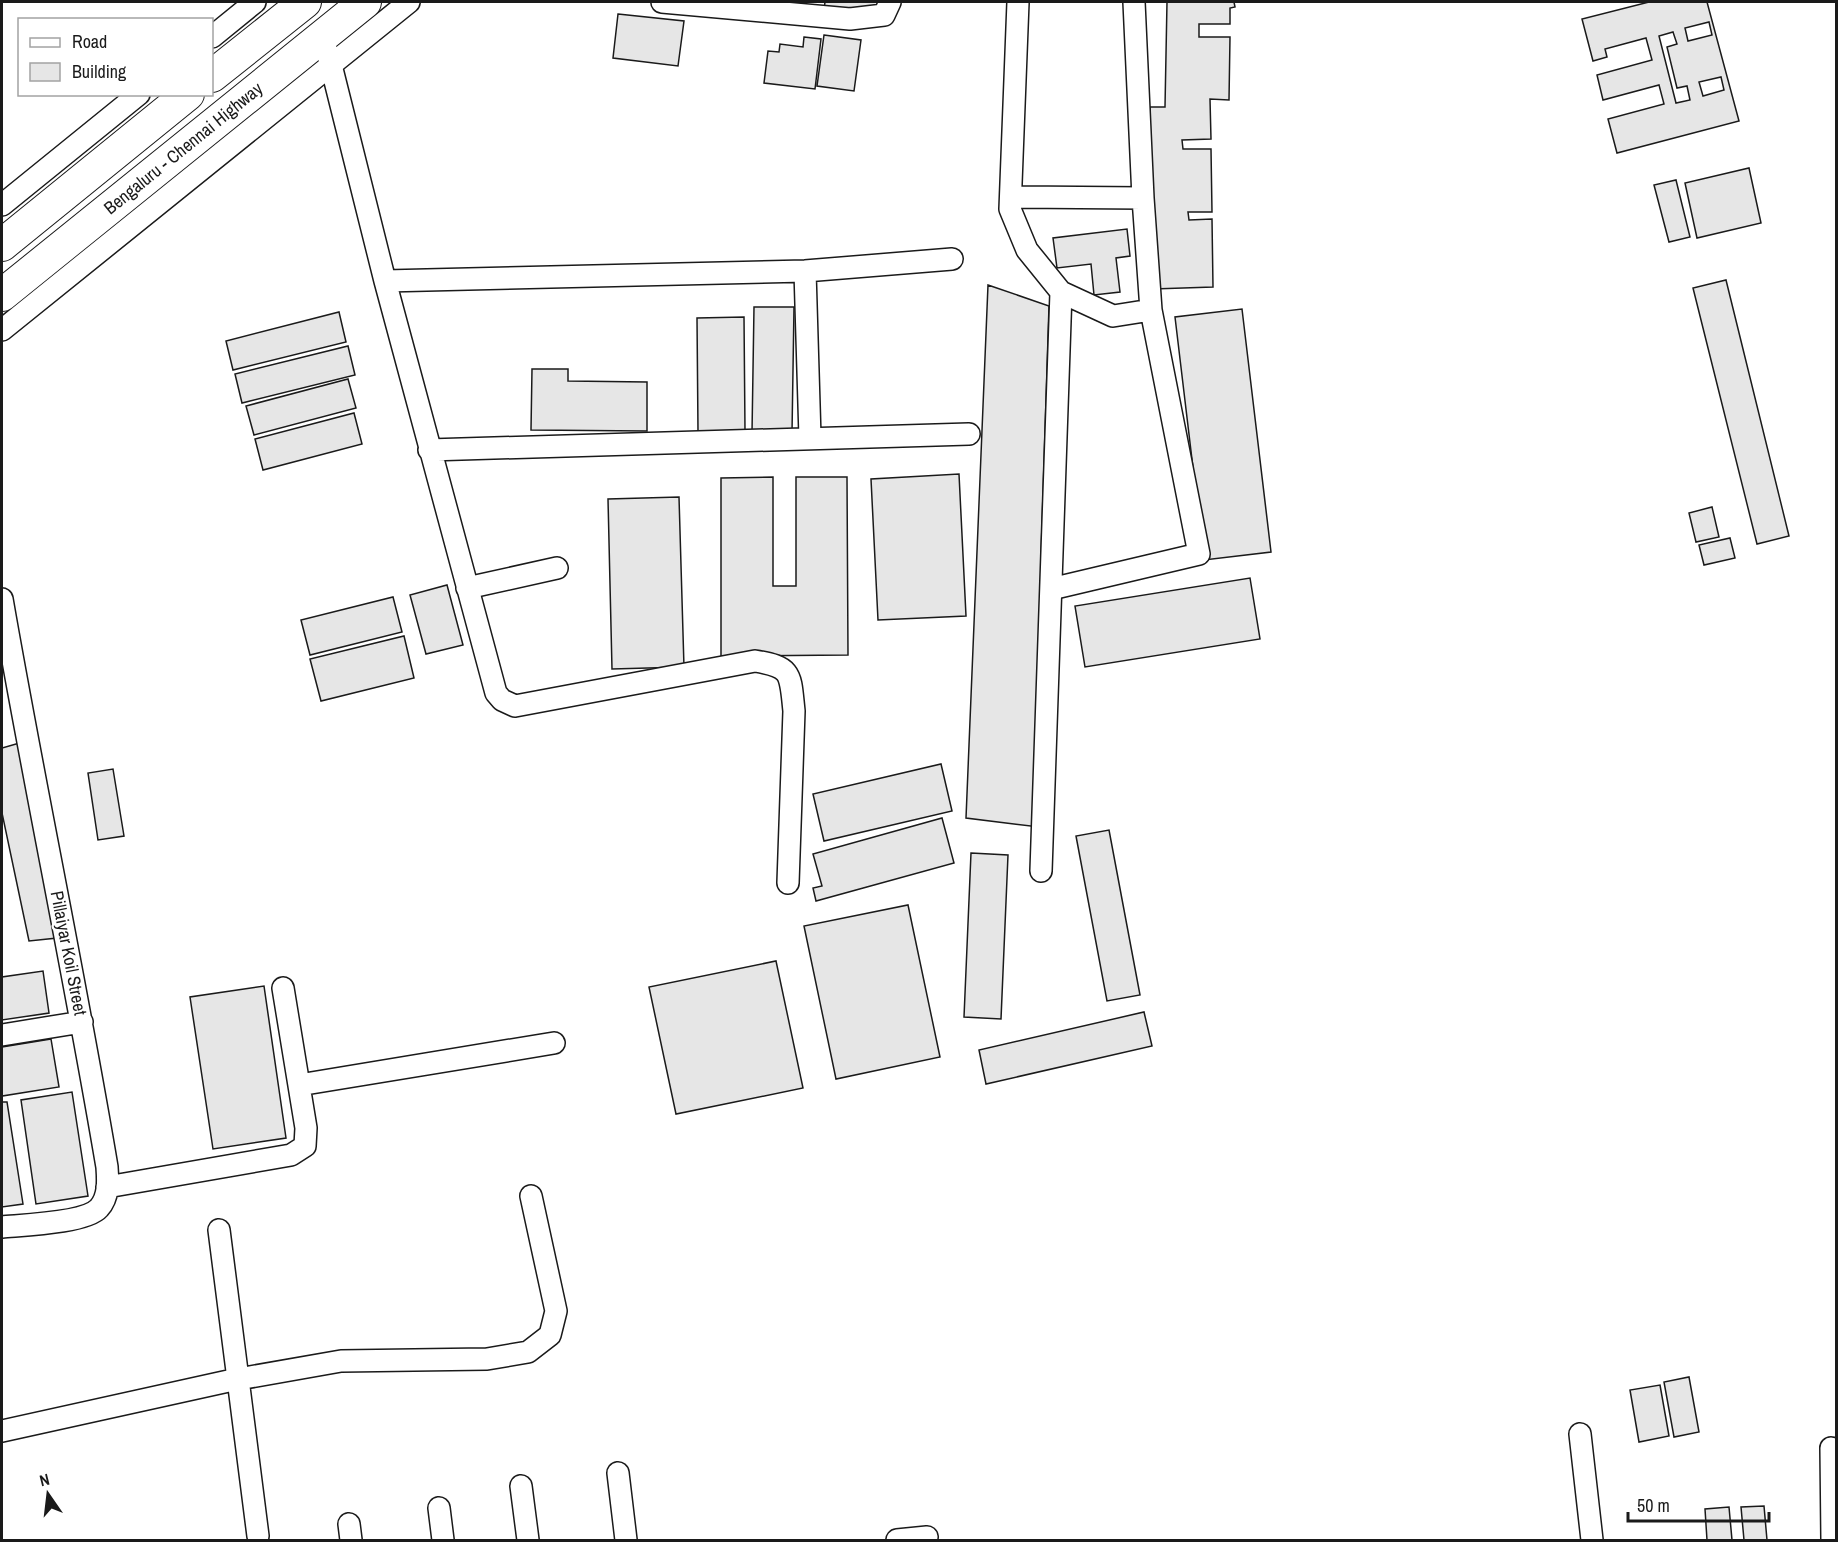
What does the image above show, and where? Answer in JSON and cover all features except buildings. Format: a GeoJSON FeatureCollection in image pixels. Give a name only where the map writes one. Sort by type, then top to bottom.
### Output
{"type":"FeatureCollection","features":[{"type":"Feature","properties":{"kind":"highway"},"geometry":{"type":"LineString","coordinates":[[213,75],[305,2]]}},
{"type":"Feature","properties":{"kind":"highway","name":"Bengaluru - Chennai Highway"},"geometry":{"type":"LineString","coordinates":[[2,295],[327,50],[365,2]]}},
{"type":"Feature","properties":{"kind":"highway"},"geometry":{"type":"LineString","coordinates":[[2,245],[186,96]]}},
{"type":"Feature","properties":{"kind":"street"},"geometry":{"type":"LineString","coordinates":[[213,36],[255,2]]}},
{"type":"Feature","properties":{"kind":"street"},"geometry":{"type":"LineString","coordinates":[[2,330],[327,50],[409,2]]}},
{"type":"Feature","properties":{"kind":"street"},"geometry":{"type":"LineString","coordinates":[[662,2],[850,20],[884,15],[890,2]]}},
{"type":"Feature","properties":{"kind":"street"},"geometry":{"type":"LineString","coordinates":[[1018,2],[1010,209],[1027,250],[1061,292],[1113,316],[1151,310]]}},
{"type":"Feature","properties":{"kind":"street"},"geometry":{"type":"LineString","coordinates":[[1051,589],[1200,554],[1151,310],[1143,198],[1134,2]]}},
{"type":"Feature","properties":{"kind":"street"},"geometry":{"type":"LineString","coordinates":[[327,50],[429,450],[496,693],[502,700],[515,706],[755,661],[777,665],[785,670],[791,687],[794,711],[788,883]]}},
{"type":"Feature","properties":{"kind":"street"},"geometry":{"type":"LineString","coordinates":[[2,205],[138,96]]}},
{"type":"Feature","properties":{"kind":"street"},"geometry":{"type":"LineString","coordinates":[[1011,197],[1143,198]]}},
{"type":"Feature","properties":{"kind":"street"},"geometry":{"type":"LineString","coordinates":[[385,281],[805,270],[952,260]]}},
{"type":"Feature","properties":{"kind":"street"},"geometry":{"type":"LineString","coordinates":[[805,270],[810,438]]}},
{"type":"Feature","properties":{"kind":"street"},"geometry":{"type":"LineString","coordinates":[[1041,871],[1061,292]]}},
{"type":"Feature","properties":{"kind":"street"},"geometry":{"type":"LineString","coordinates":[[429,450],[969,434]]}},
{"type":"Feature","properties":{"kind":"street"},"geometry":{"type":"LineString","coordinates":[[467,588],[557,568]]}},
{"type":"Feature","properties":{"kind":"street","name":"Pillaiyar Koil Street"},"geometry":{"type":"LineString","coordinates":[[2,599],[24,727],[82,1022],[107,1167],[108,1187]]}},
{"type":"Feature","properties":{"kind":"street"},"geometry":{"type":"LineString","coordinates":[[2,1227],[87,1216],[101,1206],[108,1187],[291,1155],[304,1146],[306,1128],[283,988]]}},
{"type":"Feature","properties":{"kind":"street"},"geometry":{"type":"LineString","coordinates":[[2,1035],[82,1022]]}},
{"type":"Feature","properties":{"kind":"street"},"geometry":{"type":"LineString","coordinates":[[299,1085],[554,1043]]}},
{"type":"Feature","properties":{"kind":"street"},"geometry":{"type":"LineString","coordinates":[[2,1431],[238,1379],[341,1361],[487,1359],[528,1352],[550,1335],[556,1311],[531,1196]]}},
{"type":"Feature","properties":{"kind":"street"},"geometry":{"type":"LineString","coordinates":[[219,1230],[258,1536]]}},
{"type":"Feature","properties":{"kind":"street"},"geometry":{"type":"LineString","coordinates":[[1580,1434],[1592,1540]]}},
{"type":"Feature","properties":{"kind":"street"},"geometry":{"type":"LineString","coordinates":[[1831,1448],[1832,1540]]}},
{"type":"Feature","properties":{"kind":"street"},"geometry":{"type":"LineString","coordinates":[[618,1473],[626,1540]]}},
{"type":"Feature","properties":{"kind":"street"},"geometry":{"type":"LineString","coordinates":[[521,1486],[528,1540]]}},
{"type":"Feature","properties":{"kind":"street"},"geometry":{"type":"LineString","coordinates":[[439,1508],[443,1540]]}},
{"type":"Feature","properties":{"kind":"street"},"geometry":{"type":"LineString","coordinates":[[897,1540],[927,1537]]}}]}
